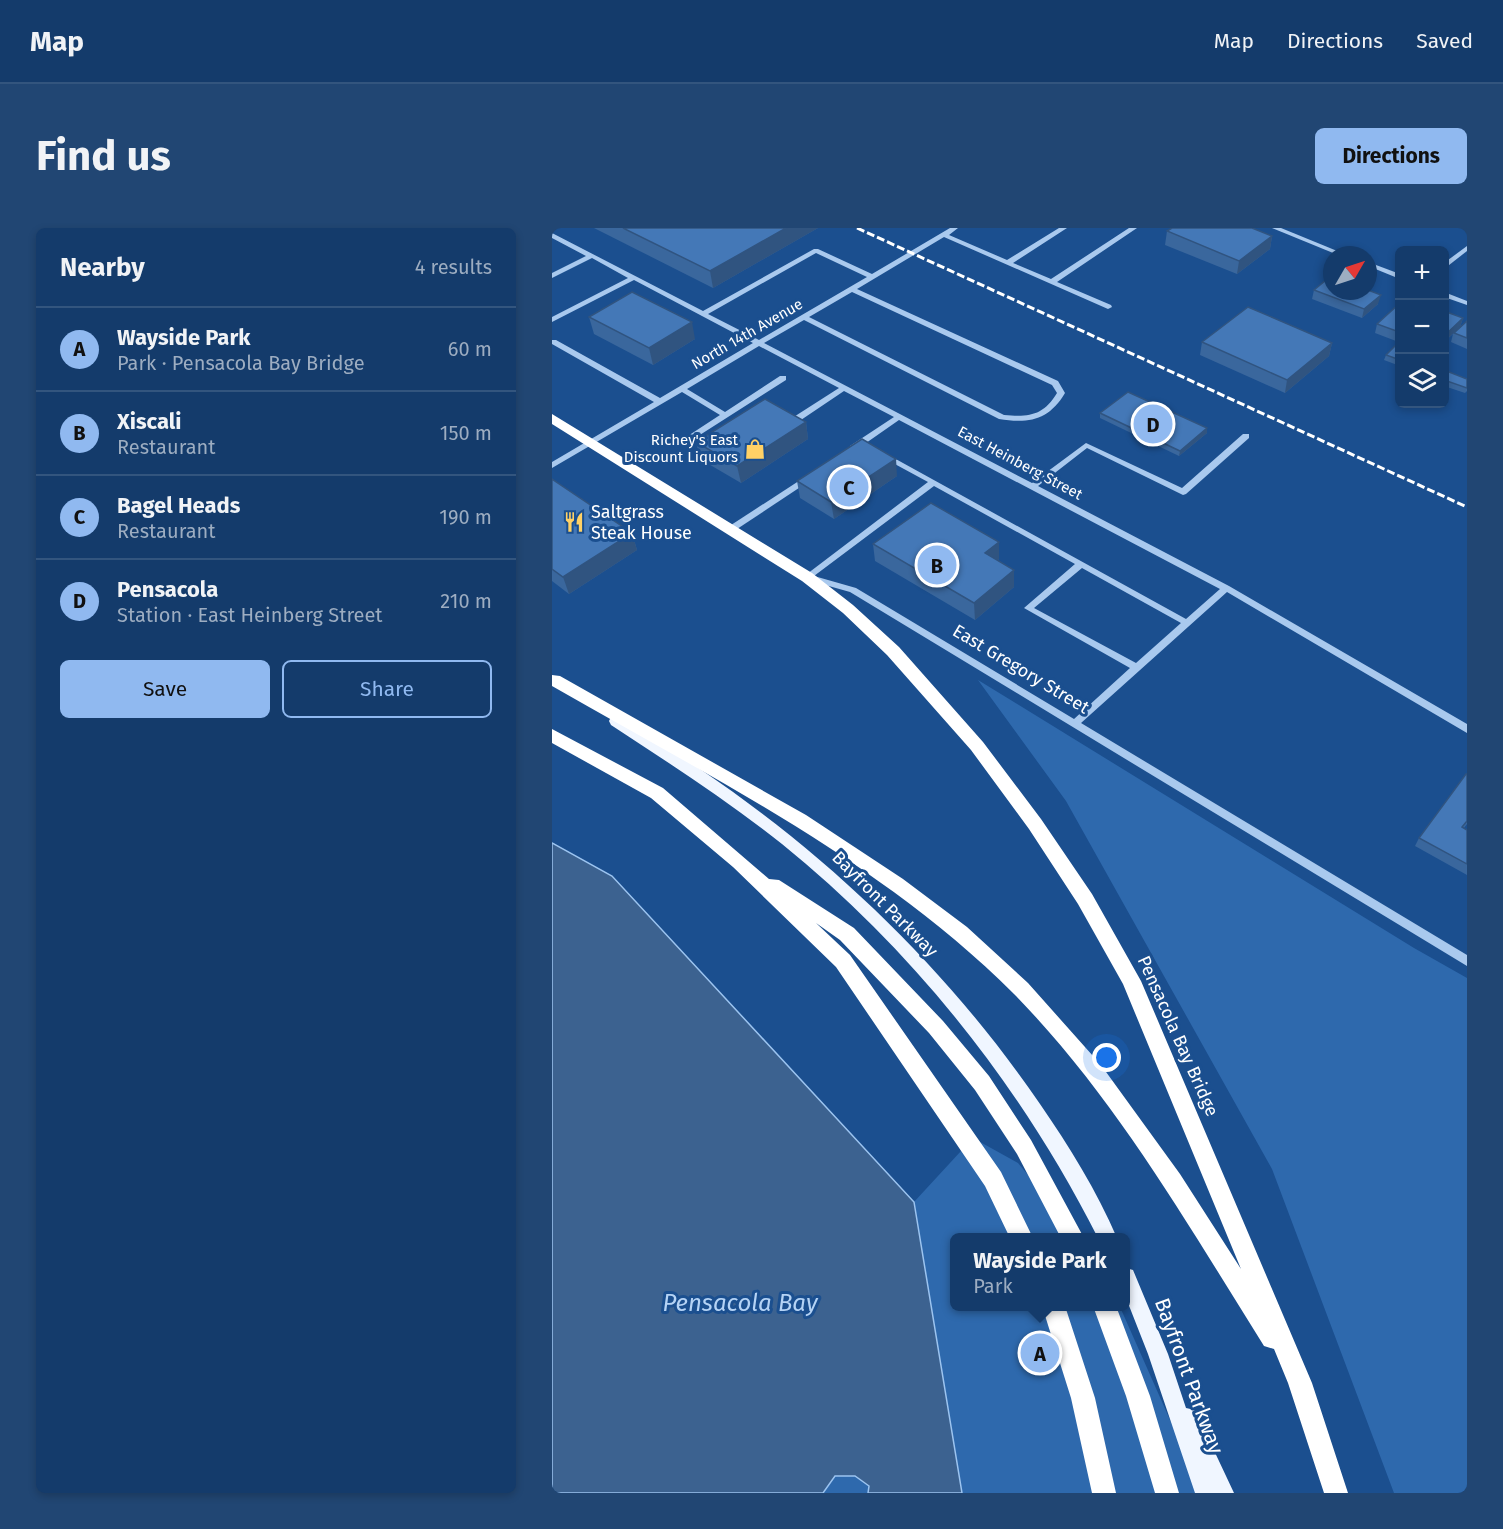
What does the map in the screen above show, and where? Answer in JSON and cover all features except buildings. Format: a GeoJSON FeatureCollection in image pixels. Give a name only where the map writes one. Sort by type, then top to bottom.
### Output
{"type":"FeatureCollection","features":[{"type":"Feature","properties":{"kind":"highway","name":"East Gregory Street"},"geometry":{"type":"LineString","coordinates":[[552,418],[807,577]]}},
{"type":"Feature","properties":{"kind":"highway","name":"Pensacola Bay Bridge"},"geometry":{"type":"LineString","coordinates":[[807,577],[848,609],[893,651],[977,746],[1035,824],[1085,899],[1131,981],[1300,1383],[1336,1493]]}},
{"type":"Feature","properties":{"kind":"highway"},"geometry":{"type":"LineString","coordinates":[[553,679],[800,820],[877,871],[960,933],[1021,989],[1094,1071],[1159,1163],[1300,1383]]}},
{"type":"Feature","properties":{"kind":"highway"},"geometry":{"type":"LineString","coordinates":[[552,735],[657,793],[739,862],[843,961],[993,1179],[1020,1233]]}},
{"type":"Feature","properties":{"kind":"highway"},"geometry":{"type":"LineString","coordinates":[[739,862],[847,934],[936,1027],[982,1083],[1024,1147],[1070,1233]]}},
{"type":"Feature","properties":{"kind":"highway"},"geometry":{"type":"LineString","coordinates":[[1055,1311],[1070,1348],[1093,1434],[1104,1493]]}},
{"type":"Feature","properties":{"kind":"highway"},"geometry":{"type":"LineString","coordinates":[[1106,1311],[1138,1396],[1167,1493]]}},
{"type":"Feature","properties":{"kind":"main road","name":"Bayfront Parkway"},"geometry":{"type":"LineString","coordinates":[[553,679],[663,752],[777,833],[809,859],[888,934],[989,1044],[1040,1117],[1086,1192],[1106,1233]]}},
{"type":"Feature","properties":{"kind":"main road","name":"Bayfront Parkway"},"geometry":{"type":"LineString","coordinates":[[1130,1289],[1158,1354],[1205,1493]]}},
{"type":"Feature","properties":{"kind":"main road"},"geometry":{"type":"LineString","coordinates":[[1158,1354],[1224,1493]]}},
{"type":"Feature","properties":{"kind":"street","name":"North 14th Avenue"},"geometry":{"type":"LineString","coordinates":[[552,465],[955,228]]}},
{"type":"Feature","properties":{"kind":"street"},"geometry":{"type":"LineString","coordinates":[[1008,263],[1064,228]]}},
{"type":"Feature","properties":{"kind":"street"},"geometry":{"type":"LineString","coordinates":[[1052,282],[1134,228]]}},
{"type":"Feature","properties":{"kind":"street"},"geometry":{"type":"LineString","coordinates":[[1275,228],[1323,247]]}},
{"type":"Feature","properties":{"kind":"street"},"geometry":{"type":"LineString","coordinates":[[944,235],[1108,307]]}},
{"type":"Feature","properties":{"kind":"street","name":"East Heinberg Street"},"geometry":{"type":"LineString","coordinates":[[552,236],[1226,588],[1467,729]]}},
{"type":"Feature","properties":{"kind":"street"},"geometry":{"type":"LineString","coordinates":[[1449,263],[1467,248]]}},
{"type":"Feature","properties":{"kind":"street"},"geometry":{"type":"LineString","coordinates":[[703,314],[816,250],[873,277]]}},
{"type":"Feature","properties":{"kind":"street"},"geometry":{"type":"LineString","coordinates":[[552,276],[591,256]]}},
{"type":"Feature","properties":{"kind":"street"},"geometry":{"type":"LineString","coordinates":[[552,265],[562,271]]}},
{"type":"Feature","properties":{"kind":"street"},"geometry":{"type":"LineString","coordinates":[[1377,268],[1395,275]]}},
{"type":"Feature","properties":{"kind":"street"},"geometry":{"type":"LineString","coordinates":[[552,320],[633,278]]}},
{"type":"Feature","properties":{"kind":"street"},"geometry":{"type":"LineString","coordinates":[[803,317],[1002,417],[1037,417],[1056,403],[1061,393],[1055,383],[852,289]]}},
{"type":"Feature","properties":{"kind":"street"},"geometry":{"type":"LineString","coordinates":[[1449,296],[1467,303]]}},
{"type":"Feature","properties":{"kind":"street"},"geometry":{"type":"LineString","coordinates":[[553,342],[659,401]]}},
{"type":"Feature","properties":{"kind":"street"},"geometry":{"type":"LineString","coordinates":[[678,445],[783,378]]}},
{"type":"Feature","properties":{"kind":"street"},"geometry":{"type":"LineString","coordinates":[[681,388],[725,415]]}},
{"type":"Feature","properties":{"kind":"street"},"geometry":{"type":"LineString","coordinates":[[792,422],[844,388]]}},
{"type":"Feature","properties":{"kind":"street"},"geometry":{"type":"LineString","coordinates":[[843,455],[899,417]]}},
{"type":"Feature","properties":{"kind":"street"},"geometry":{"type":"LineString","coordinates":[[1032,487],[1086,445],[1183,492],[1246,436]]}},
{"type":"Feature","properties":{"kind":"street"},"geometry":{"type":"LineString","coordinates":[[862,442],[1187,623]]}},
{"type":"Feature","properties":{"kind":"street"},"geometry":{"type":"LineString","coordinates":[[730,530],[815,474]]}},
{"type":"Feature","properties":{"kind":"street"},"geometry":{"type":"LineString","coordinates":[[807,577],[934,482]]}},
{"type":"Feature","properties":{"kind":"street"},"geometry":{"type":"LineString","coordinates":[[1081,564],[1028,608],[1137,668]]}},
{"type":"Feature","properties":{"kind":"street","name":"East Gregory Street"},"geometry":{"type":"LineString","coordinates":[[807,577],[853,590],[1467,961]]}},
{"type":"Feature","properties":{"kind":"street"},"geometry":{"type":"LineString","coordinates":[[1074,724],[1226,588]]}},
{"type":"Feature","properties":{"kind":"shaded area"},"geometry":{"type":"Polygon","coordinates":[[[978,680],[1414,948],[1467,978],[1467,1493],[1394,1493],[1272,1169],[1066,801],[978,680]]]}},
{"type":"Feature","properties":{"kind":"shaded area"},"geometry":{"type":"Polygon","coordinates":[[[973,1138],[1018,1163],[1077,1233],[950,1233],[950,1311],[1122,1311],[1182,1447],[1196,1493],[962,1493],[914,1202],[973,1138]]]}},
{"type":"Feature","properties":{"kind":"shaded area"},"geometry":{"type":"Polygon","coordinates":[[[835,1476],[855,1476],[869,1486],[868,1493],[823,1493],[835,1476]]]}},
{"type":"Feature","properties":{"kind":"water","name":"Pensacola Bay"},"geometry":{"type":"Polygon","coordinates":[[[552,843],[612,876],[914,1202],[962,1493],[868,1493],[869,1486],[855,1476],[835,1476],[823,1493],[552,1493],[552,843]]]}},
{"type":"Feature","properties":{"kind":"railway"},"geometry":{"type":"LineString","coordinates":[[857,228],[1467,507]]}},
{"type":"Feature","properties":{"kind":"place","name":"Pensacola"},"geometry":{"type":"Point","coordinates":[1153,424]}},
{"type":"Feature","properties":{"kind":"place","name":"Richey's East Discount Liquors"},"geometry":{"type":"Point","coordinates":[755,449]}},
{"type":"Feature","properties":{"kind":"place","name":"Bagel Heads"},"geometry":{"type":"Point","coordinates":[849,487]}},
{"type":"Feature","properties":{"kind":"place","name":"Saltgrass Steak House"},"geometry":{"type":"Point","coordinates":[574,522]}},
{"type":"Feature","properties":{"kind":"place","name":"Xiscali"},"geometry":{"type":"Point","coordinates":[937,565]}},
{"type":"Feature","properties":{"kind":"place","name":"Wayside Park"},"geometry":{"type":"Point","coordinates":[1040,1353]}}]}
